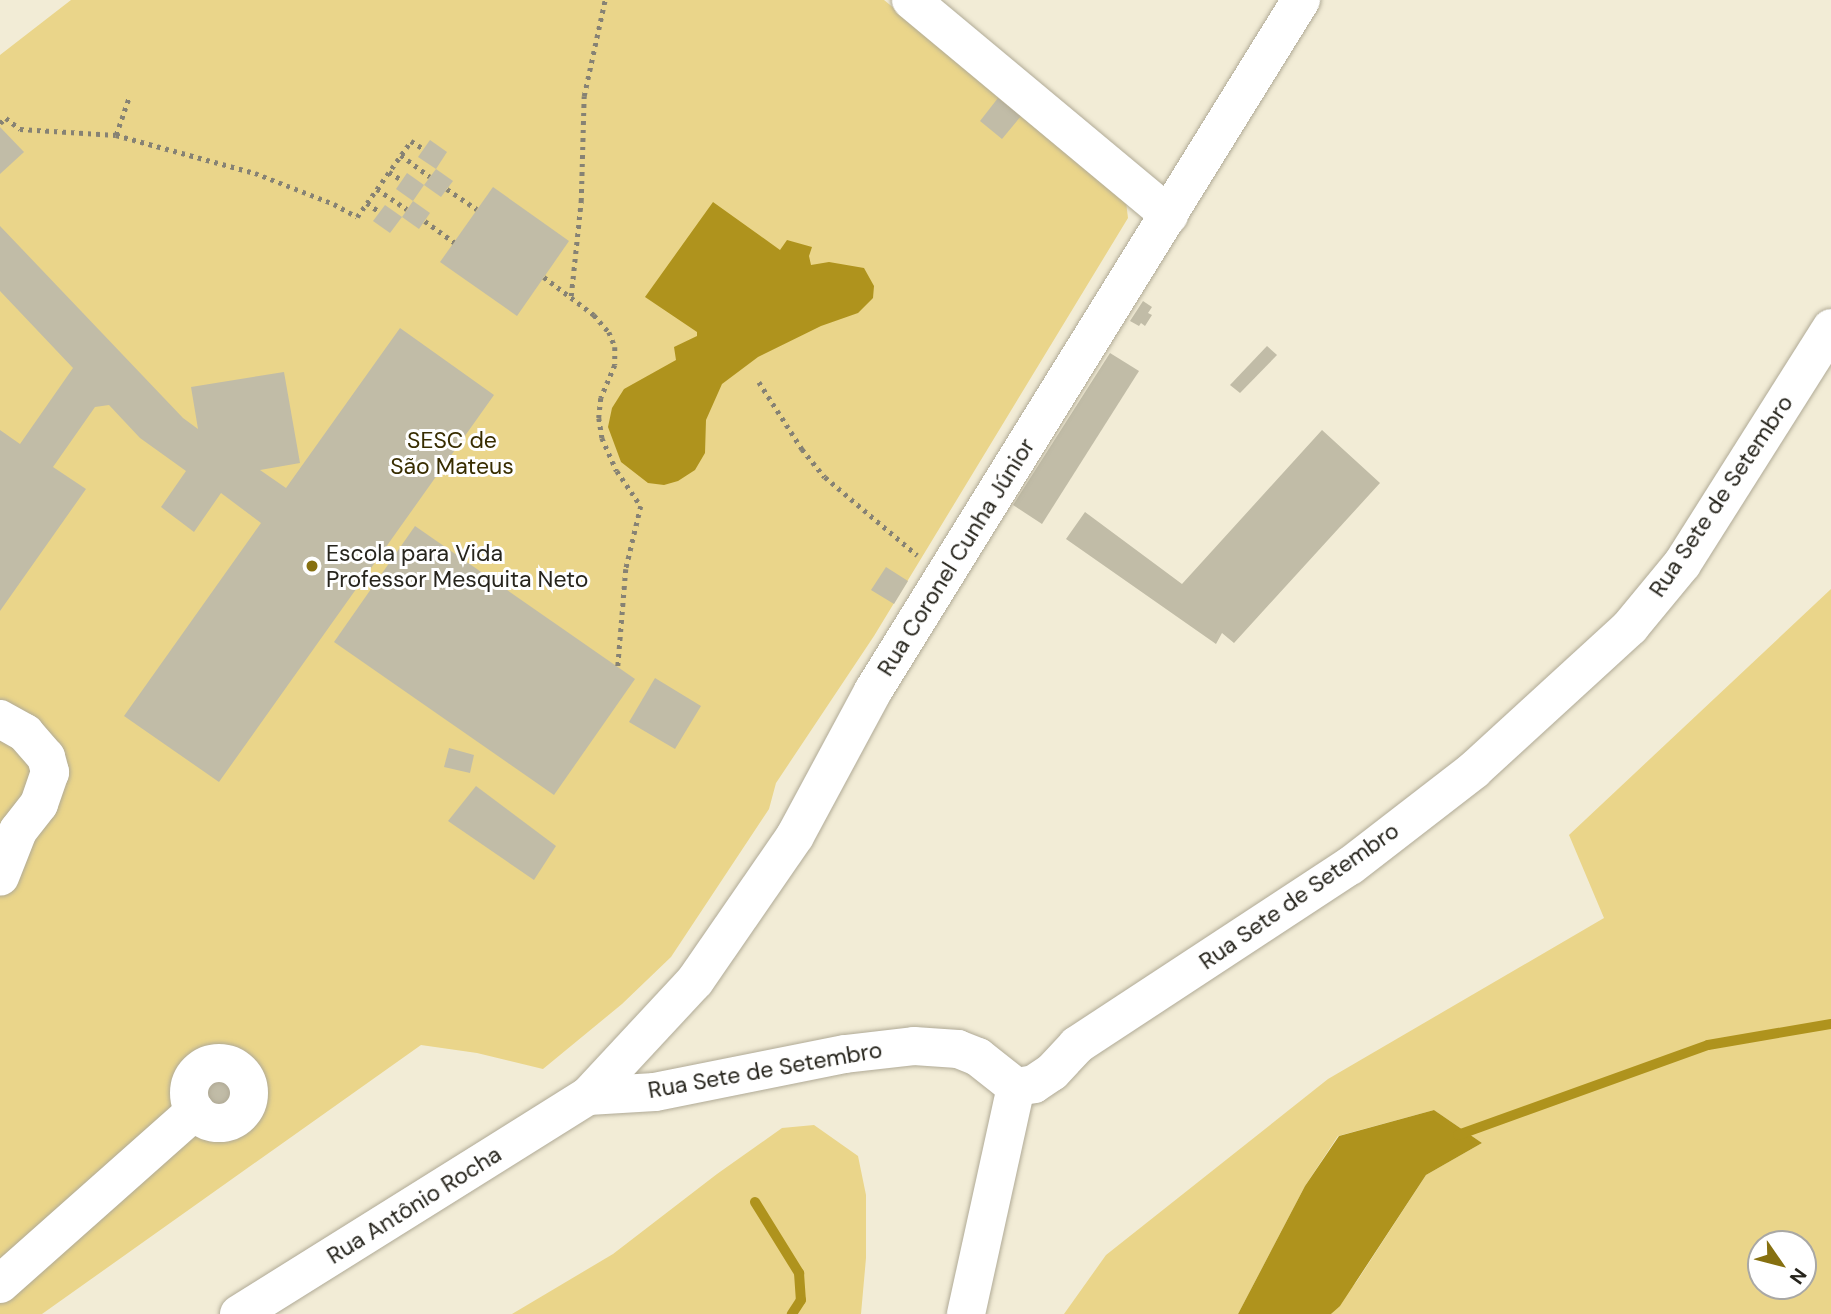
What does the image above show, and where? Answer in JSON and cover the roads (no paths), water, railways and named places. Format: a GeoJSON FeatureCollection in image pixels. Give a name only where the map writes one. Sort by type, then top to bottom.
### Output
{"type":"FeatureCollection","features":[{"type":"Feature","properties":{"kind":"street"},"geometry":{"type":"LineString","coordinates":[[911,0],[1169,215]]}},
{"type":"Feature","properties":{"kind":"street","name":"Rua Coronel Cunha Júnior"},"geometry":{"type":"LineString","coordinates":[[588,1096],[695,981],[795,836],[873,691],[1301,0]]}},
{"type":"Feature","properties":{"kind":"street","name":"Rua Sete de Setembro"},"geometry":{"type":"LineString","coordinates":[[588,1096],[655,1092],[845,1054],[914,1046],[958,1049],[978,1057],[1016,1087],[1034,1084],[1052,1072],[1077,1045],[1350,866],[1474,770],[1630,627],[1682,564],[1831,328]]}},
{"type":"Feature","properties":{"kind":"street"},"geometry":{"type":"LineString","coordinates":[[0,719],[25,733],[46,757],[50,772],[39,804],[12,842],[0,877]]}},
{"type":"Feature","properties":{"kind":"street"},"geometry":{"type":"LineString","coordinates":[[966,1314],[1016,1087]]}},
{"type":"Feature","properties":{"kind":"street","name":"Rua Antônio Rocha"},"geometry":{"type":"LineString","coordinates":[[239,1314],[588,1096]]}},
{"type":"Feature","properties":{"kind":"street"},"geometry":{"type":"LineString","coordinates":[[0,1283],[195,1111]]}},
{"type":"Feature","properties":{"kind":"waterway"},"geometry":{"type":"LineString","coordinates":[[1458,1135],[1708,1045],[1831,1024]]}},
{"type":"Feature","properties":{"kind":"waterway"},"geometry":{"type":"LineString","coordinates":[[755,1202],[799,1273],[801,1300],[792,1314]]}},
{"type":"Feature","properties":{"kind":"place","name":"Escola para Vida Professor Mesquita Neto"},"geometry":{"type":"Point","coordinates":[312,566]}},
{"type":"Feature","properties":{"kind":"park label","name":"SESC de São Mateus"},"geometry":{"type":"Point","coordinates":[452,453]}}]}
